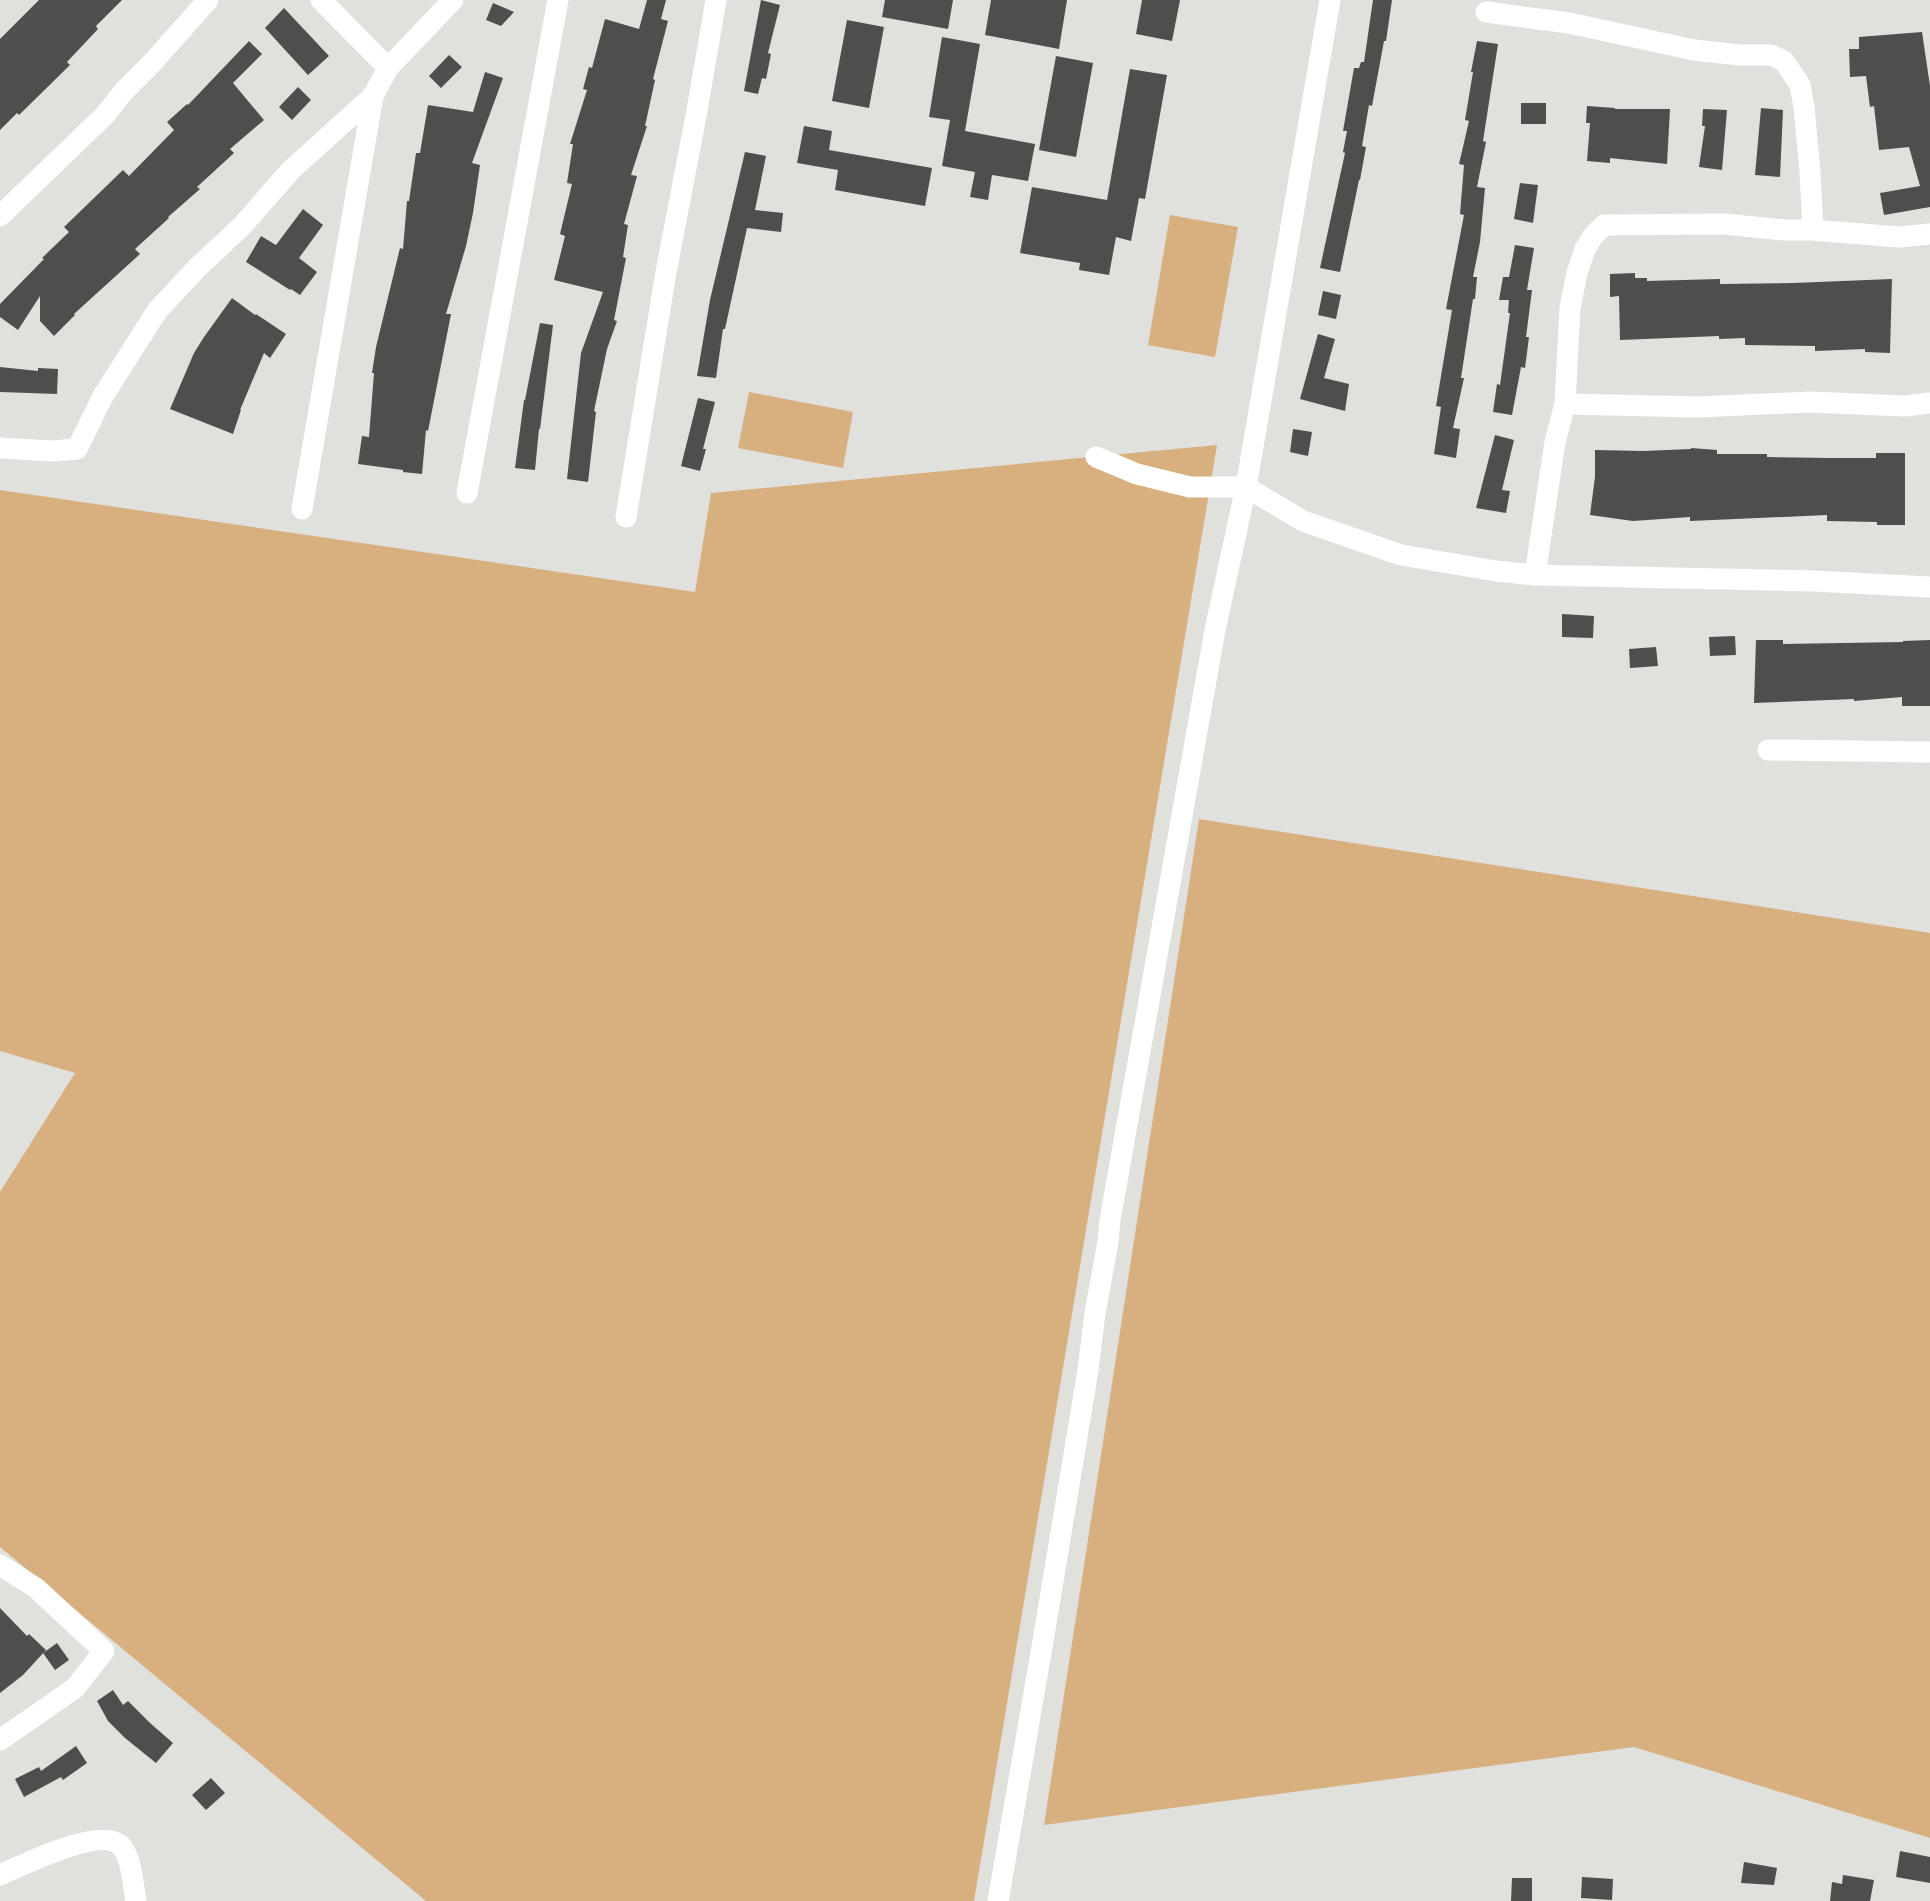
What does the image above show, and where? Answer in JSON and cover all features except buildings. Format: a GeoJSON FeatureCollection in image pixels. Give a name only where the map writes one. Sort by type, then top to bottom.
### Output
{"type":"FeatureCollection","features":[{"type":"Feature","properties":{"kind":"street"},"geometry":{"type":"LineString","coordinates":[[0,216],[98,122],[208,0]]}},
{"type":"Feature","properties":{"kind":"street"},"geometry":{"type":"LineString","coordinates":[[321,0],[388,68]]}},
{"type":"Feature","properties":{"kind":"street"},"geometry":{"type":"LineString","coordinates":[[302,509],[373,96],[388,68],[453,0]]}},
{"type":"Feature","properties":{"kind":"street"},"geometry":{"type":"LineString","coordinates":[[467,493],[558,0]]}},
{"type":"Feature","properties":{"kind":"street"},"geometry":{"type":"LineString","coordinates":[[626,517],[666,272],[716,0]]}},
{"type":"Feature","properties":{"kind":"street"},"geometry":{"type":"LineString","coordinates":[[998,1901],[1050,1601],[1110,1220],[1179,825],[1215,630],[1245,487],[1330,0]]}},
{"type":"Feature","properties":{"kind":"street"},"geometry":{"type":"LineString","coordinates":[[1486,12],[1569,23],[1694,50],[1740,55],[1772,55],[1784,61],[1800,85],[1804,107],[1813,230]]}},
{"type":"Feature","properties":{"kind":"street"},"geometry":{"type":"LineString","coordinates":[[0,448],[52,451],[77,449],[103,396],[158,311],[242,226],[291,170],[373,96]]}},
{"type":"Feature","properties":{"kind":"street"},"geometry":{"type":"LineString","coordinates":[[1535,575],[1555,442],[1565,404],[1570,308],[1577,273],[1585,249],[1604,225],[1724,224],[1899,237],[1930,234]]}},
{"type":"Feature","properties":{"kind":"street"},"geometry":{"type":"LineString","coordinates":[[1565,404],[1698,407],[1810,402],[1905,406],[1930,403]]}},
{"type":"Feature","properties":{"kind":"street"},"geometry":{"type":"LineString","coordinates":[[1096,457],[1137,474],[1190,487],[1245,487],[1303,521],[1401,555],[1496,571],[1535,575],[1813,581],[1930,587]]}},
{"type":"Feature","properties":{"kind":"street"},"geometry":{"type":"LineString","coordinates":[[1768,750],[1930,752]]}},
{"type":"Feature","properties":{"kind":"street"},"geometry":{"type":"LineString","coordinates":[[0,1565],[36,1588],[104,1651],[75,1688],[0,1740]]}},
{"type":"Feature","properties":{"kind":"street"},"geometry":{"type":"LineString","coordinates":[[0,1875],[78,1843],[96,1839],[113,1840],[122,1847],[128,1859],[136,1901]]}},
{"type":"Feature","properties":{"kind":"shaded area"},"geometry":{"type":"Polygon","coordinates":[[[1170,215],[1238,227],[1215,357],[1148,345],[1170,215]]]}},
{"type":"Feature","properties":{"kind":"shaded area"},"geometry":{"type":"Polygon","coordinates":[[[749,392],[853,412],[843,468],[738,448],[749,392]]]}},
{"type":"Feature","properties":{"kind":"shaded area"},"geometry":{"type":"Polygon","coordinates":[[[1217,445],[974,1901],[426,1901],[0,1547],[0,1192],[75,1073],[0,1051],[0,490],[695,592],[711,493],[1217,445]]]}},
{"type":"Feature","properties":{"kind":"shaded area"},"geometry":{"type":"Polygon","coordinates":[[[1199,819],[1930,933],[1930,1838],[1634,1747],[1044,1825],[1199,819]]]}}]}
